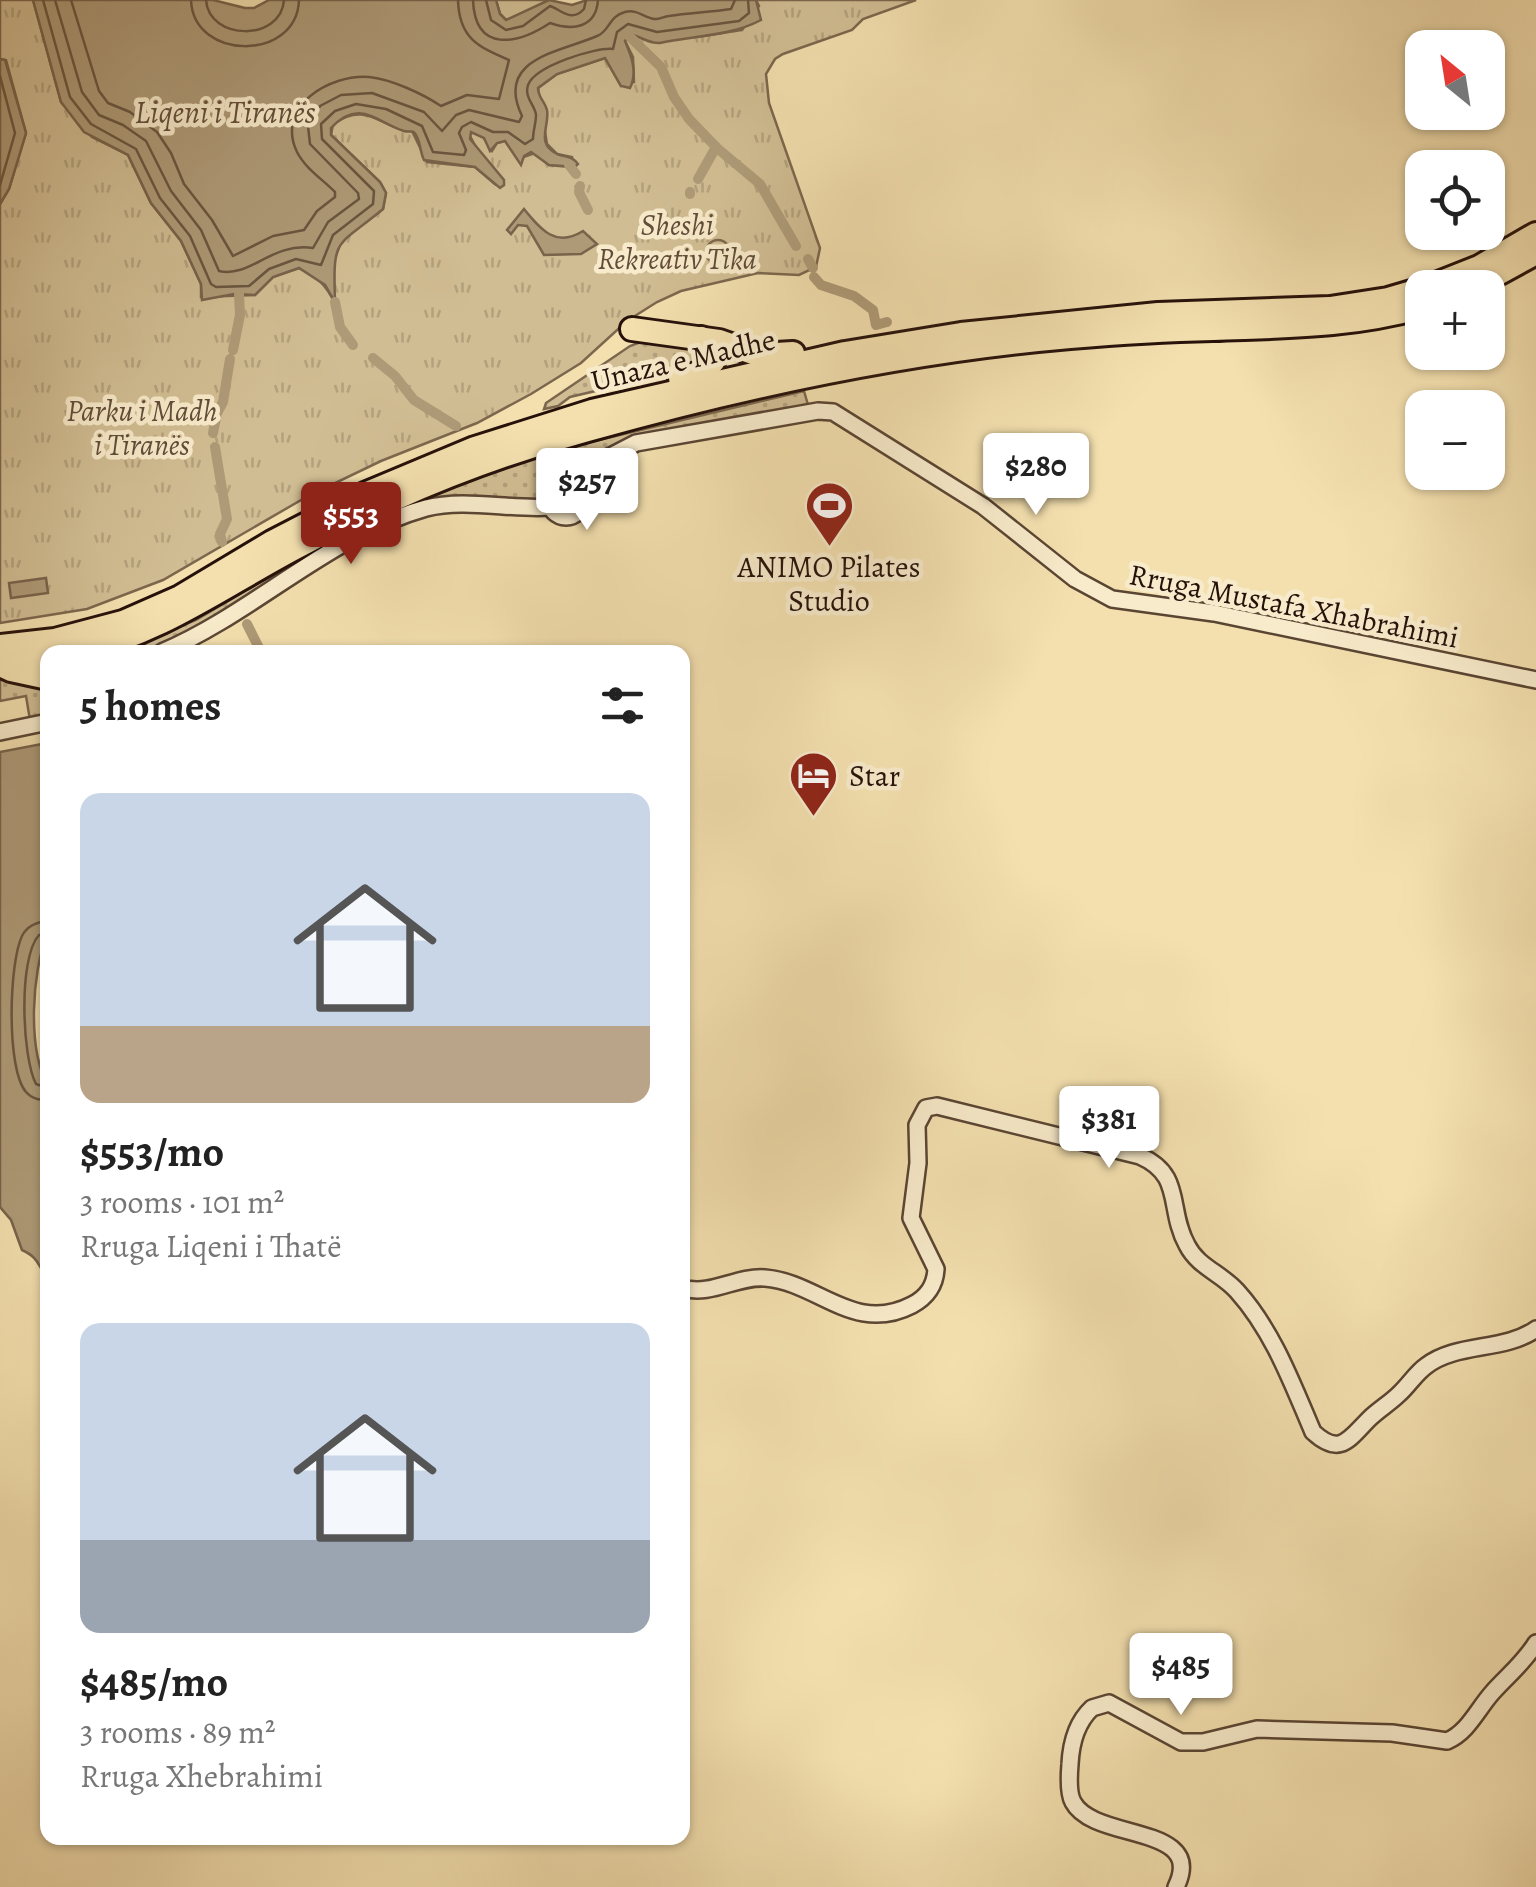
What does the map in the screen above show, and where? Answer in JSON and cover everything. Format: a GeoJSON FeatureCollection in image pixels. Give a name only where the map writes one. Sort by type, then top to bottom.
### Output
{"type":"FeatureCollection","features":[{"type":"Feature","properties":{"kind":"highway","name":"Unaza e Madhe"},"geometry":{"type":"LineString","coordinates":[[1471,270],[1536,234]]}},
{"type":"Feature","properties":{"kind":"highway"},"geometry":{"type":"LineString","coordinates":[[1505,270],[1536,253]]}},
{"type":"Feature","properties":{"kind":"highway","name":"Unaza e Madhe"},"geometry":{"type":"LineString","coordinates":[[0,646],[67,638],[122,622],[180,597],[307,523],[380,487],[475,448],[592,412],[845,354],[961,334],[1071,320],[1344,307],[1405,293]]}},
{"type":"Feature","properties":{"kind":"highway","name":"Unaza e Madhe"},"geometry":{"type":"LineString","coordinates":[[102,645],[140,634],[179,616],[296,548],[412,490],[513,452],[587,430],[832,373],[961,350],[1159,331],[1342,324],[1405,310]]}},
{"type":"Feature","properties":{"kind":"highway"},"geometry":{"type":"LineString","coordinates":[[632,328],[701,338],[759,355],[820,349],[845,354]]}},
{"type":"Feature","properties":{"kind":"highway"},"geometry":{"type":"LineString","coordinates":[[592,412],[612,396],[707,369],[714,356],[701,338]]}},
{"type":"Feature","properties":{"kind":"highway"},"geometry":{"type":"LineString","coordinates":[[0,664],[40,659]]}},
{"type":"Feature","properties":{"kind":"highway"},"geometry":{"type":"LineString","coordinates":[[0,664],[40,676]]}},
{"type":"Feature","properties":{"kind":"street","name":"Rruga Mustafa Xhabrahimi"},"geometry":{"type":"LineString","coordinates":[[578,488],[607,458],[636,444],[833,412],[983,506],[1075,579],[1108,597],[1214,614],[1536,680]]}},
{"type":"Feature","properties":{"kind":"street"},"geometry":{"type":"LineString","coordinates":[[566,483],[578,488],[583,502],[576,514],[561,517],[550,507],[548,498],[554,487],[566,483]]}},
{"type":"Feature","properties":{"kind":"street"},"geometry":{"type":"LineString","coordinates":[[177,645],[217,626],[328,554],[409,514],[444,506],[550,507]]}},
{"type":"Feature","properties":{"kind":"street"},"geometry":{"type":"LineString","coordinates":[[0,732],[40,724]]}},
{"type":"Feature","properties":{"kind":"street"},"geometry":{"type":"LineString","coordinates":[[690,1290],[699,1292],[743,1280],[776,1279],[854,1313],[904,1309],[920,1300],[929,1292],[936,1268],[911,1218],[918,1163],[917,1125],[926,1108],[937,1106],[1140,1156],[1162,1168],[1173,1189],[1178,1227],[1192,1254],[1237,1292],[1271,1339],[1313,1432],[1324,1442],[1336,1444],[1355,1436],[1426,1365],[1442,1357],[1510,1341],[1536,1329]]}},
{"type":"Feature","properties":{"kind":"street"},"geometry":{"type":"LineString","coordinates":[[1176,1887],[1181,1866],[1178,1855],[1166,1842],[1098,1824],[1086,1818],[1070,1799],[1070,1763],[1076,1734],[1092,1708],[1109,1704],[1181,1742],[1203,1742],[1256,1729],[1392,1733],[1447,1742],[1466,1729],[1536,1643]]}},
{"type":"Feature","properties":{"kind":"green space","name":"Parku i Madh i Tiranës"},"geometry":{"type":"Polygon","coordinates":[[[0,0],[33,0],[61,102],[92,137],[128,155],[151,203],[181,241],[201,284],[201,297],[255,295],[273,277],[299,268],[318,279],[331,296],[333,265],[341,241],[383,209],[386,193],[380,182],[331,135],[333,124],[345,117],[365,115],[412,131],[427,162],[475,167],[496,185],[469,134],[475,132],[484,138],[492,151],[497,143],[505,141],[518,159],[535,153],[549,165],[574,167],[572,157],[557,154],[547,144],[538,88],[557,74],[605,58],[621,86],[634,82],[633,57],[625,41],[630,33],[671,39],[742,30],[759,6],[756,0],[916,0],[863,19],[852,30],[783,54],[766,74],[769,103],[820,248],[816,267],[799,275],[758,273],[681,291],[627,321],[581,363],[531,394],[477,423],[381,461],[308,496],[163,580],[87,609],[0,623],[0,204],[9,189],[26,133],[6,60],[0,59],[0,0]]]}},
{"type":"Feature","properties":{"kind":"green space"},"geometry":{"type":"Polygon","coordinates":[[[496,0],[549,0],[506,20],[496,0]]]}},
{"type":"Feature","properties":{"kind":"green space"},"geometry":{"type":"Polygon","coordinates":[[[718,240],[730,252],[718,264],[706,252],[718,240]]]}},
{"type":"Feature","properties":{"kind":"green space"},"geometry":{"type":"Polygon","coordinates":[[[646,340],[697,345],[706,358],[681,371],[570,397],[558,406],[544,409],[546,403],[630,346],[646,340]]]}},
{"type":"Feature","properties":{"kind":"green space"},"geometry":{"type":"Polygon","coordinates":[[[804,391],[808,405],[639,438],[574,479],[564,474],[558,454],[545,458],[549,482],[539,500],[431,502],[428,496],[557,450],[804,391]]]}},
{"type":"Feature","properties":{"kind":"green space"},"geometry":{"type":"Polygon","coordinates":[[[308,554],[310,558],[221,615],[166,645],[136,645],[196,620],[308,554]]]}},
{"type":"Feature","properties":{"kind":"green space"},"geometry":{"type":"Polygon","coordinates":[[[40,670],[40,718],[30,720],[26,696],[0,701],[0,679],[40,670]]]}},
{"type":"Feature","properties":{"kind":"water","name":"Liqeni i Tiranës"},"geometry":{"type":"Polygon","coordinates":[[[33,0],[213,0],[254,8],[269,0],[496,0],[506,20],[549,0],[572,5],[587,0],[756,0],[761,20],[725,32],[660,43],[630,34],[625,41],[634,70],[630,88],[621,86],[605,58],[557,74],[538,88],[547,110],[545,139],[550,150],[578,164],[549,165],[531,152],[524,156],[521,165],[505,141],[490,151],[484,138],[471,132],[470,139],[504,180],[500,188],[475,167],[424,160],[413,132],[360,113],[341,119],[331,128],[331,135],[380,182],[386,193],[383,209],[340,245],[335,265],[335,302],[325,285],[299,268],[273,277],[255,295],[202,300],[201,284],[181,241],[151,203],[128,155],[84,132],[61,102],[33,0]]]}},
{"type":"Feature","properties":{"kind":"water"},"geometry":{"type":"Polygon","coordinates":[[[0,59],[5,60],[26,133],[9,189],[0,204],[0,59]]]}},
{"type":"Feature","properties":{"kind":"water"},"geometry":{"type":"Polygon","coordinates":[[[524,209],[550,234],[565,238],[583,231],[597,244],[581,254],[544,255],[527,226],[518,225],[511,234],[507,230],[524,209]]]}},
{"type":"Feature","properties":{"kind":"water"},"geometry":{"type":"Polygon","coordinates":[[[46,578],[48,593],[11,598],[9,583],[46,578]]]}},
{"type":"Feature","properties":{"kind":"water"},"geometry":{"type":"Polygon","coordinates":[[[40,744],[40,960],[34,1032],[40,1066],[40,1266],[22,1250],[11,1220],[0,1207],[0,752],[40,744]]]}},
{"type":"Feature","properties":{"kind":"waterway"},"geometry":{"type":"LineString","coordinates":[[628,35],[661,67],[689,119],[760,184],[796,246]]}},
{"type":"Feature","properties":{"kind":"waterway"},"geometry":{"type":"LineString","coordinates":[[698,179],[716,147]]}},
{"type":"Feature","properties":{"kind":"waterway"},"geometry":{"type":"LineString","coordinates":[[569,165],[576,174]]}},
{"type":"Feature","properties":{"kind":"waterway"},"geometry":{"type":"LineString","coordinates":[[580,186],[588,210]]}},
{"type":"Feature","properties":{"kind":"waterway"},"geometry":{"type":"LineString","coordinates":[[808,259],[813,268]]}},
{"type":"Feature","properties":{"kind":"waterway"},"geometry":{"type":"LineString","coordinates":[[814,277],[821,285],[854,296],[873,310],[876,325],[887,322]]}},
{"type":"Feature","properties":{"kind":"waterway"},"geometry":{"type":"LineString","coordinates":[[233,350],[240,315],[239,294]]}},
{"type":"Feature","properties":{"kind":"waterway"},"geometry":{"type":"LineString","coordinates":[[335,302],[340,327],[353,345]]}},
{"type":"Feature","properties":{"kind":"waterway"},"geometry":{"type":"LineString","coordinates":[[373,358],[395,376],[414,400],[456,426]]}},
{"type":"Feature","properties":{"kind":"waterway"},"geometry":{"type":"LineString","coordinates":[[213,433],[230,359]]}},
{"type":"Feature","properties":{"kind":"waterway"},"geometry":{"type":"LineString","coordinates":[[215,447],[227,519],[220,534],[222,542]]}},
{"type":"Feature","properties":{"kind":"waterway"},"geometry":{"type":"LineString","coordinates":[[247,624],[258,645]]}},
{"type":"Feature","properties":{"kind":"place","name":"ANIMO Pilates Studio"},"geometry":{"type":"Point","coordinates":[829,548]}},
{"type":"Feature","properties":{"kind":"place","name":"Star"},"geometry":{"type":"Point","coordinates":[814,818]}},
{"type":"Feature","properties":{"kind":"park label","name":"Sheshi Rekreativ Tika"},"geometry":{"type":"Point","coordinates":[677,242]}}]}
